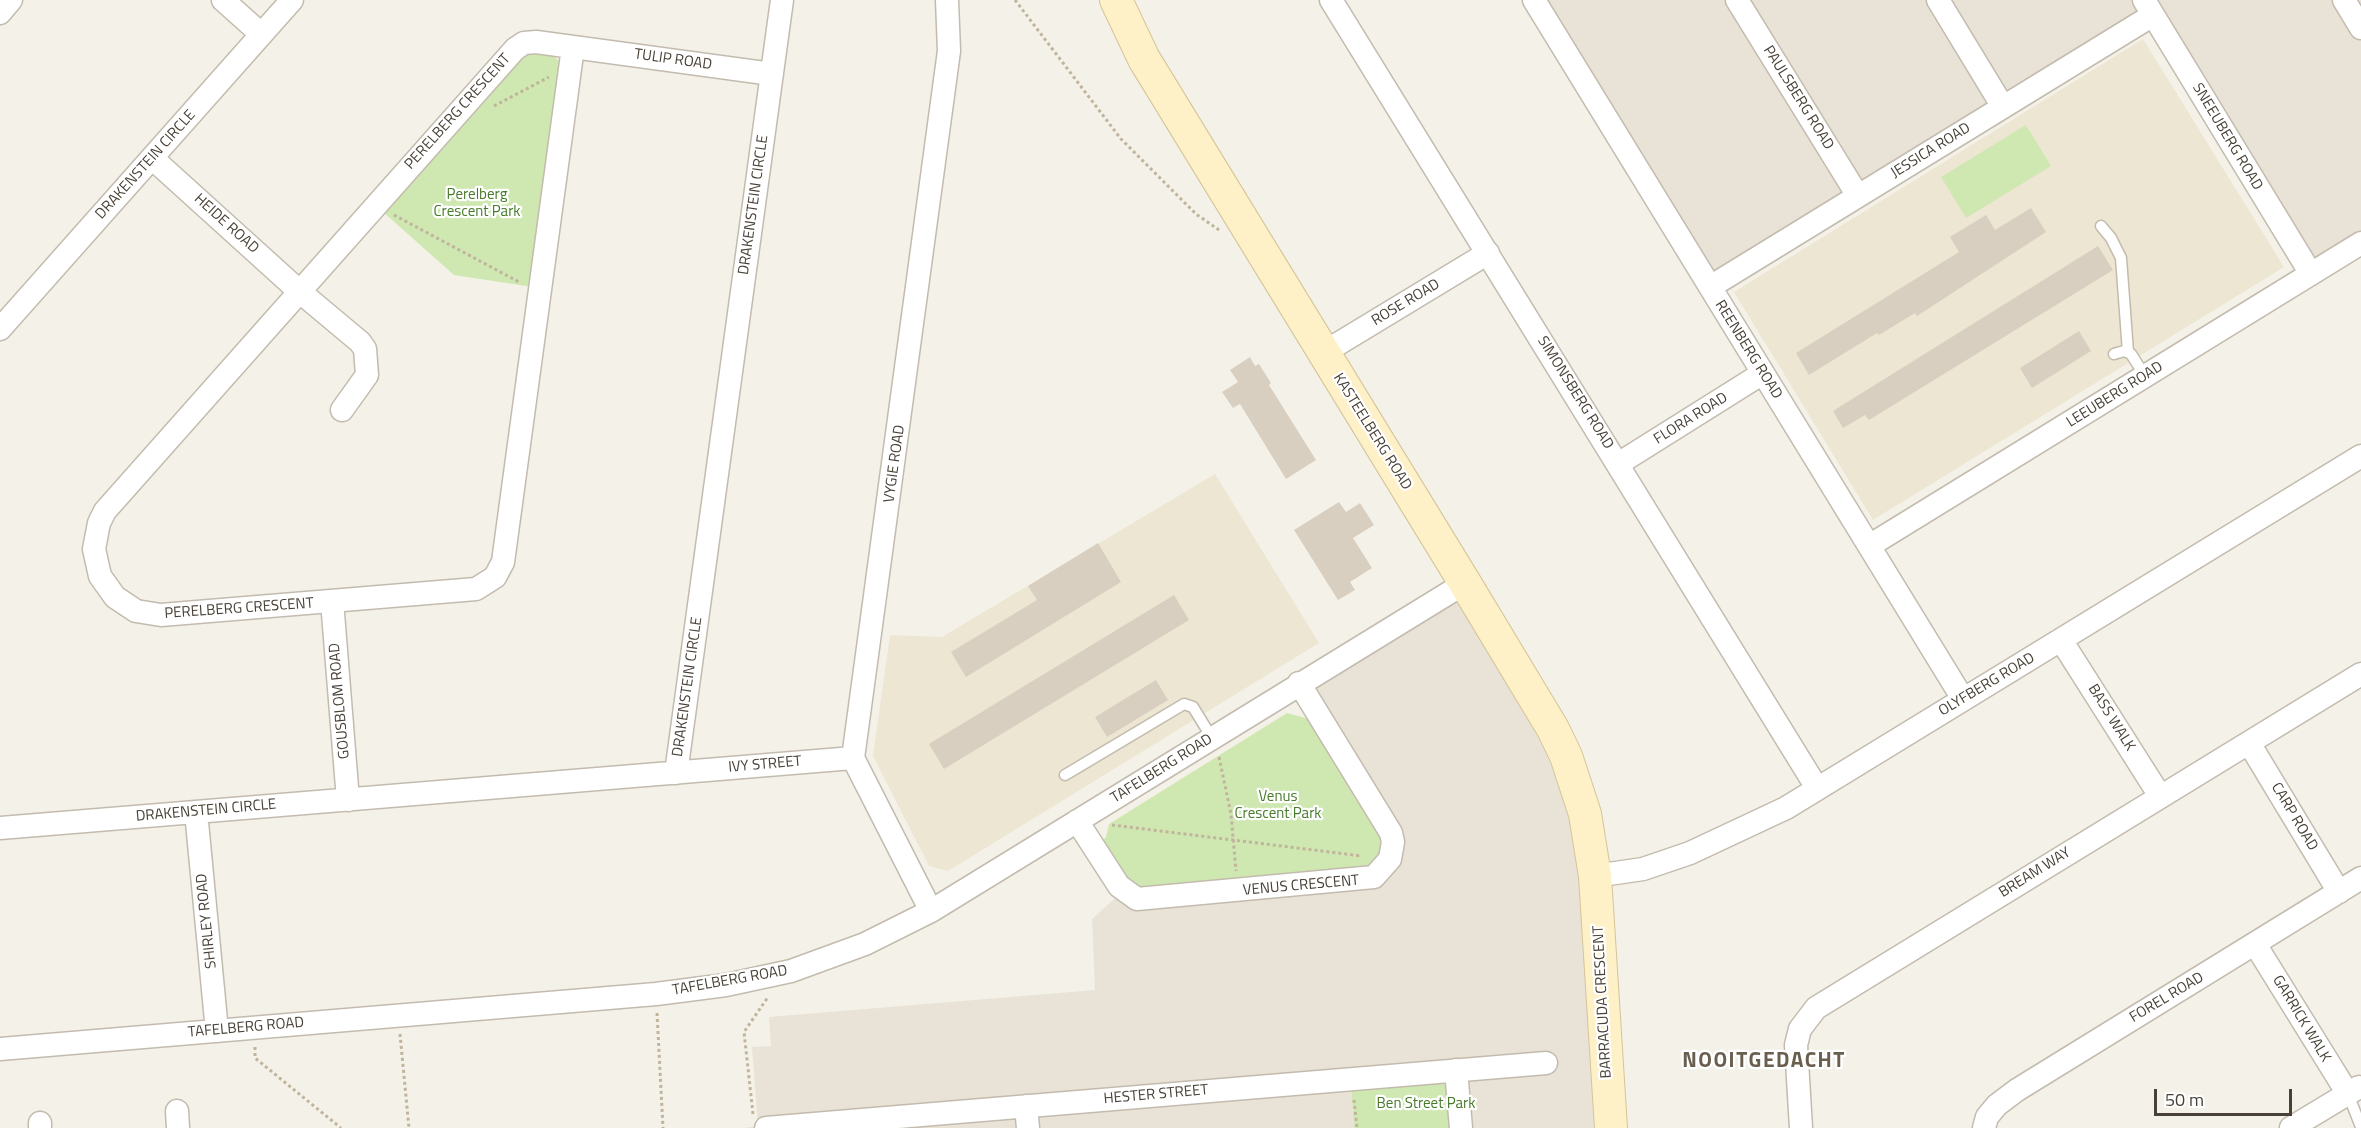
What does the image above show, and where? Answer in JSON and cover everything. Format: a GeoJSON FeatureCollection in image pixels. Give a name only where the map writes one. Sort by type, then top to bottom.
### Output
{"type":"FeatureCollection","features":[{"type":"Feature","properties":{"kind":"street"},"geometry":{"type":"LineString","coordinates":[[0,13],[11,0]]}},
{"type":"Feature","properties":{"kind":"street"},"geometry":{"type":"LineString","coordinates":[[223,0],[261,34]]}},
{"type":"Feature","properties":{"kind":"street","name":"DRAKENSTEIN CIRCLE"},"geometry":{"type":"LineString","coordinates":[[0,329],[292,0]]}},
{"type":"Feature","properties":{"kind":"street","name":"DRAKENSTEIN CIRCLE"},"geometry":{"type":"LineString","coordinates":[[0,828],[676,773],[782,0]]}},
{"type":"Feature","properties":{"kind":"street","name":"VYGIE ROAD"},"geometry":{"type":"LineString","coordinates":[[853,758],[949,51],[947,0]]}},
{"type":"Feature","properties":{"kind":"street","name":"KASTEELBERG ROAD"},"geometry":{"type":"LineString","coordinates":[[1116,0],[1144,59],[1553,729],[1566,756],[1585,814],[1595,876]]}},
{"type":"Feature","properties":{"kind":"street","name":"SIMONSBERG ROAD"},"geometry":{"type":"LineString","coordinates":[[1331,0],[1817,788]]}},
{"type":"Feature","properties":{"kind":"street","name":"REENBERG ROAD"},"geometry":{"type":"LineString","coordinates":[[1534,0],[1963,699]]}},
{"type":"Feature","properties":{"kind":"street","name":"PAULSBERG ROAD"},"geometry":{"type":"LineString","coordinates":[[1737,0],[1858,196]]}},
{"type":"Feature","properties":{"kind":"street"},"geometry":{"type":"LineString","coordinates":[[1938,0],[2003,107]]}},
{"type":"Feature","properties":{"kind":"street"},"geometry":{"type":"LineString","coordinates":[[2344,0],[2361,28]]}},
{"type":"Feature","properties":{"kind":"street","name":"JESSICA ROAD"},"geometry":{"type":"LineString","coordinates":[[1710,287],[2003,107],[2148,7]]}},
{"type":"Feature","properties":{"kind":"street","name":"SNEEUBERG ROAD"},"geometry":{"type":"LineString","coordinates":[[2148,7],[2311,274]]}},
{"type":"Feature","properties":{"kind":"street","name":"PERELBERG CRESCENT"},"geometry":{"type":"LineString","coordinates":[[536,42],[573,47],[503,562],[500,570],[488,583],[476,589],[148,614],[125,605],[106,588],[98,569],[94,549],[99,523],[105,511],[299,291],[515,49],[524,43],[536,42]]}},
{"type":"Feature","properties":{"kind":"street","name":"TULIP ROAD"},"geometry":{"type":"LineString","coordinates":[[573,47],[772,74]]}},
{"type":"Feature","properties":{"kind":"street","name":"HEIDE ROAD"},"geometry":{"type":"LineString","coordinates":[[152,158],[299,291],[360,342],[365,349],[367,375],[342,410]]}},
{"type":"Feature","properties":{"kind":"street","name":"LEEUBERG ROAD"},"geometry":{"type":"LineString","coordinates":[[1869,546],[2361,243]]}},
{"type":"Feature","properties":{"kind":"street","name":"ROSE ROAD"},"geometry":{"type":"LineString","coordinates":[[1323,352],[1488,253]]}},
{"type":"Feature","properties":{"kind":"street","name":"FLORA ROAD"},"geometry":{"type":"LineString","coordinates":[[1618,464],[1763,373]]}},
{"type":"Feature","properties":{"kind":"street","name":"OLYFBERG ROAD"},"geometry":{"type":"LineString","coordinates":[[1595,876],[1643,869],[1690,853],[1786,808],[2361,456]]}},
{"type":"Feature","properties":{"kind":"street","name":"TAFELBERG ROAD"},"geometry":{"type":"LineString","coordinates":[[0,1049],[656,994],[726,985],[791,971],[865,944],[931,911],[1081,828],[1212,738],[1465,583]]}},
{"type":"Feature","properties":{"kind":"street","name":"GOUSBLOM ROAD"},"geometry":{"type":"LineString","coordinates":[[332,601],[348,800]]}},
{"type":"Feature","properties":{"kind":"street","name":"BASS WALK"},"geometry":{"type":"LineString","coordinates":[[2061,640],[2160,796]]}},
{"type":"Feature","properties":{"kind":"street","name":"BREAM WAY"},"geometry":{"type":"LineString","coordinates":[[1801,1128],[1796,1045],[1800,1029],[1816,1008],[2361,674]]}},
{"type":"Feature","properties":{"kind":"street"},"geometry":{"type":"LineString","coordinates":[[1299,683],[1391,833],[1393,851],[1390,859]]}},
{"type":"Feature","properties":{"kind":"street","name":"CARP ROAD"},"geometry":{"type":"LineString","coordinates":[[2249,743],[2339,892]]}},
{"type":"Feature","properties":{"kind":"street"},"geometry":{"type":"LineString","coordinates":[[853,758],[931,911]]}},
{"type":"Feature","properties":{"kind":"street","name":"IVY STREET"},"geometry":{"type":"LineString","coordinates":[[676,773],[853,758]]}},
{"type":"Feature","properties":{"kind":"street","name":"SHIRLEY ROAD"},"geometry":{"type":"LineString","coordinates":[[196,812],[217,1031]]}},
{"type":"Feature","properties":{"kind":"street","name":"VENUS CRESCENT"},"geometry":{"type":"LineString","coordinates":[[1081,828],[1119,886],[1129,896],[1146,899],[1367,880],[1381,873],[1390,859]]}},
{"type":"Feature","properties":{"kind":"street","name":"BARRACUDA CRESCENT"},"geometry":{"type":"LineString","coordinates":[[1595,876],[1611,1128]]}},
{"type":"Feature","properties":{"kind":"street","name":"FOREL ROAD"},"geometry":{"type":"LineString","coordinates":[[1984,1128],[1987,1117],[2016,1090],[2361,878]]}},
{"type":"Feature","properties":{"kind":"street","name":"GARRICK WALK"},"geometry":{"type":"LineString","coordinates":[[2255,944],[2355,1090]]}},
{"type":"Feature","properties":{"kind":"street","name":"HESTER STREET"},"geometry":{"type":"LineString","coordinates":[[760,1123],[1027,1117],[1353,1078],[1546,1063]]}},
{"type":"Feature","properties":{"kind":"street"},"geometry":{"type":"LineString","coordinates":[[1456,1070],[1461,1128]]}},
{"type":"Feature","properties":{"kind":"street"},"geometry":{"type":"LineString","coordinates":[[2291,1128],[2355,1090]]}},
{"type":"Feature","properties":{"kind":"lane"},"geometry":{"type":"LineString","coordinates":[[2101,226],[2111,238],[2121,258],[2128,352],[2145,376]]}},
{"type":"Feature","properties":{"kind":"lane"},"geometry":{"type":"LineString","coordinates":[[2114,354],[2128,352]]}},
{"type":"Feature","properties":{"kind":"lane"},"geometry":{"type":"LineString","coordinates":[[1065,775],[1184,704],[1193,707],[1212,738]]}},
{"type":"Feature","properties":{"kind":"lane"},"geometry":{"type":"LineString","coordinates":[[2355,1090],[2361,1127]]}},
{"type":"Feature","properties":{"kind":"path"},"geometry":{"type":"LineString","coordinates":[[1015,0],[1121,139],[1196,214],[1225,233]]}},
{"type":"Feature","properties":{"kind":"path"},"geometry":{"type":"LineString","coordinates":[[491,107],[551,77]]}},
{"type":"Feature","properties":{"kind":"path"},"geometry":{"type":"LineString","coordinates":[[384,210],[524,284]]}},
{"type":"Feature","properties":{"kind":"path"},"geometry":{"type":"LineString","coordinates":[[1212,738],[1220,760],[1234,842],[1238,891]]}},
{"type":"Feature","properties":{"kind":"path"},"geometry":{"type":"LineString","coordinates":[[1081,828],[1105,824],[1234,842],[1390,859]]}},
{"type":"Feature","properties":{"kind":"path"},"geometry":{"type":"LineString","coordinates":[[760,1123],[744,1032],[762,1004],[791,971]]}},
{"type":"Feature","properties":{"kind":"path"},"geometry":{"type":"LineString","coordinates":[[656,994],[663,1128]]}},
{"type":"Feature","properties":{"kind":"path"},"geometry":{"type":"LineString","coordinates":[[398,1016],[409,1128]]}},
{"type":"Feature","properties":{"kind":"path"},"geometry":{"type":"LineString","coordinates":[[254,1028],[255,1058],[341,1128]]}},
{"type":"Feature","properties":{"kind":"path"},"geometry":{"type":"LineString","coordinates":[[1353,1078],[1356,1128]]}},
{"type":"Feature","properties":{"kind":"shaded area"},"geometry":{"type":"Polygon","coordinates":[[[1532,0],[2361,0],[2361,244],[2312,274],[2153,15],[1710,288],[1532,0]]]}},
{"type":"Feature","properties":{"kind":"shaded area"},"geometry":{"type":"Polygon","coordinates":[[[2143,39],[2284,267],[1873,520],[1734,292],[2143,39]]]}},
{"type":"Feature","properties":{"kind":"shaded area"},"geometry":{"type":"Polygon","coordinates":[[[1215,474],[1319,643],[948,871],[929,866],[873,756],[890,635],[942,637],[1215,474]]]}},
{"type":"Feature","properties":{"kind":"shaded area"},"geometry":{"type":"Polygon","coordinates":[[[1464,586],[1565,757],[1610,1128],[1463,1128],[1457,1068],[1350,1077],[1354,1128],[744,1128],[758,1126],[752,1047],[771,1046],[769,1017],[1095,990],[1092,919],[1121,893],[1367,881],[1302,684],[1464,586]]]}},
{"type":"Feature","properties":{"kind":"green space","name":"Perelberg Crescent Park"},"geometry":{"type":"Polygon","coordinates":[[[520,53],[552,53],[560,63],[533,287],[454,275],[382,211],[520,53]]]}},
{"type":"Feature","properties":{"kind":"green space"},"geometry":{"type":"Polygon","coordinates":[[[2026,125],[2051,166],[1966,218],[1941,177],[2026,125]]]}},
{"type":"Feature","properties":{"kind":"green space","name":"Venus Crescent Park"},"geometry":{"type":"Polygon","coordinates":[[[1287,713],[1313,720],[1386,842],[1376,866],[1134,889],[1101,843],[1106,837],[1109,824],[1287,713]]]}},
{"type":"Feature","properties":{"kind":"green space","name":"Ben Street Park"},"geometry":{"type":"Polygon","coordinates":[[[1442,1082],[1449,1089],[1455,1128],[1354,1128],[1351,1087],[1442,1082]]]}},
{"type":"Feature","properties":{"kind":"building"},"geometry":{"type":"Polygon","coordinates":[[[2031,208],[2046,232],[1917,316],[1915,313],[1879,335],[1877,333],[1809,375],[1796,353],[1959,252],[1950,237],[1986,215],[1995,230],[2031,208]]]}},
{"type":"Feature","properties":{"kind":"building"},"geometry":{"type":"Polygon","coordinates":[[[2098,246],[2113,270],[1869,420],[1865,415],[1843,428],[1833,411],[2098,246]]]}},
{"type":"Feature","properties":{"kind":"building"},"geometry":{"type":"Polygon","coordinates":[[[2079,331],[2091,351],[2032,388],[2020,368],[2079,331]]]}},
{"type":"Feature","properties":{"kind":"building"},"geometry":{"type":"Polygon","coordinates":[[[1250,357],[1255,366],[1259,364],[1271,383],[1269,385],[1316,460],[1286,479],[1240,404],[1233,408],[1222,392],[1238,382],[1230,370],[1250,357]]]}},
{"type":"Feature","properties":{"kind":"building"},"geometry":{"type":"Polygon","coordinates":[[[1339,502],[1346,512],[1360,503],[1374,525],[1353,538],[1372,568],[1350,582],[1355,590],[1338,600],[1294,530],[1339,502]]]}},
{"type":"Feature","properties":{"kind":"building"},"geometry":{"type":"Polygon","coordinates":[[[1098,543],[1121,582],[966,677],[951,652],[1037,600],[1028,586],[1098,543]]]}},
{"type":"Feature","properties":{"kind":"building"},"geometry":{"type":"Polygon","coordinates":[[[1174,595],[1189,620],[944,769],[929,744],[1174,595]]]}},
{"type":"Feature","properties":{"kind":"building"},"geometry":{"type":"Polygon","coordinates":[[[1156,680],[1168,700],[1107,737],[1095,717],[1156,680]]]}},
{"type":"Feature","properties":{"kind":"district","name":"NOOITGEDACHT"},"geometry":{"type":"Point","coordinates":[1764,1062]}}]}
